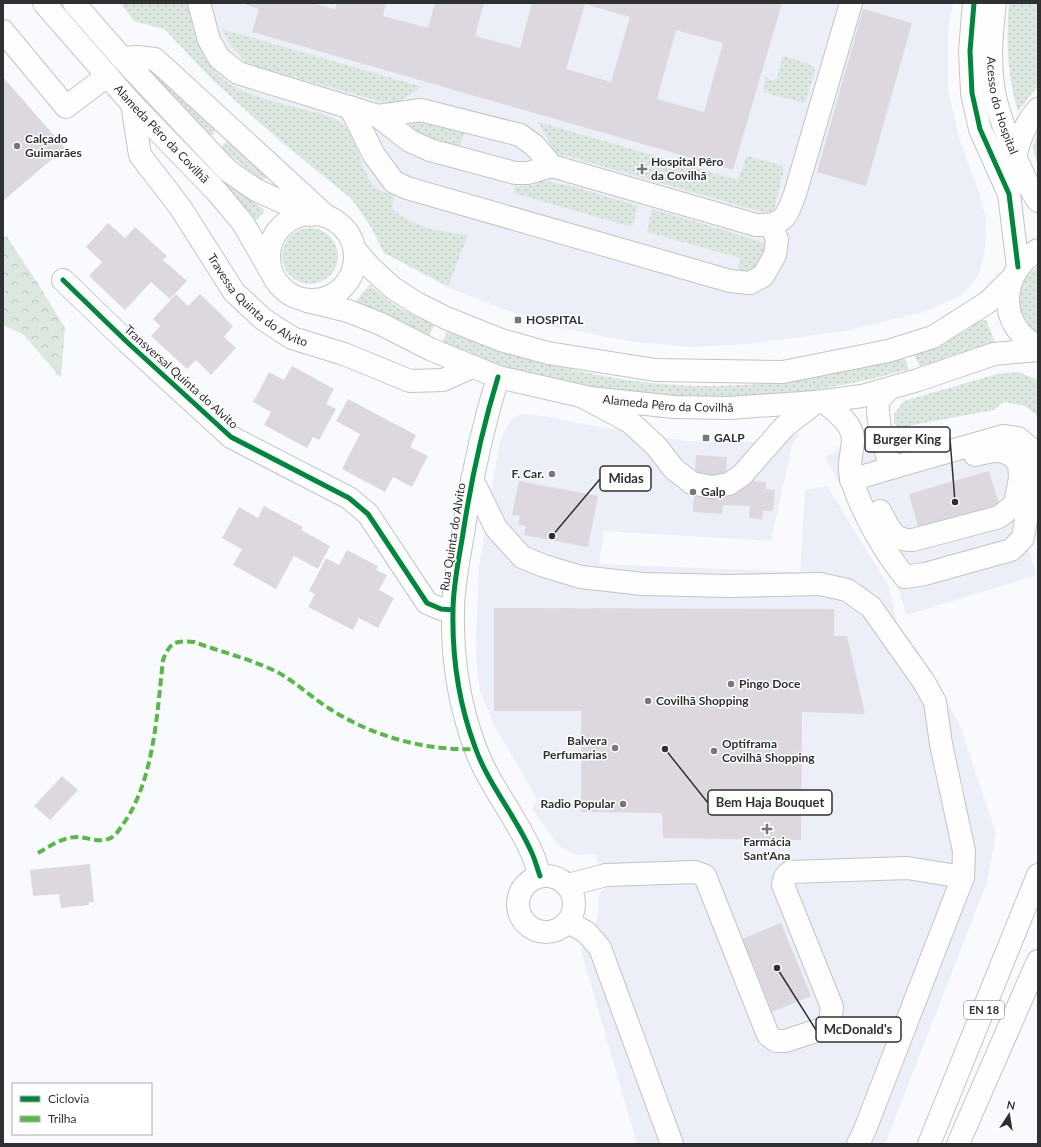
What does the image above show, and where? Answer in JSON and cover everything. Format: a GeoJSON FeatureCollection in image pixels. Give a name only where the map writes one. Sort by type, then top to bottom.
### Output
{"type":"FeatureCollection","features":[{"type":"Feature","properties":{"kind":"main road","name":"Alameda Pêro da Covilhã"},"geometry":{"type":"LineString","coordinates":[[44,3],[132,104],[217,192],[243,223],[277,284],[292,297],[348,311],[381,324],[472,368],[498,377],[580,395],[674,407],[729,408],[820,402],[862,396],[889,389],[994,354],[1038,350]]}},
{"type":"Feature","properties":{"kind":"main road"},"geometry":{"type":"LineString","coordinates":[[378,116],[421,110],[520,135],[535,146],[552,166],[756,225],[771,226],[786,217],[795,194],[851,3]]}},
{"type":"Feature","properties":{"kind":"main road","name":"Acesso do Hospital"},"geometry":{"type":"LineString","coordinates":[[974,3],[970,51],[972,94],[980,129],[1009,194],[1014,274]]}},
{"type":"Feature","properties":{"kind":"main road","name":"Acesso do Hospital"},"geometry":{"type":"LineString","coordinates":[[995,3],[991,56],[993,87],[1005,128],[1015,154],[1033,194],[1038,201]]}},
{"type":"Feature","properties":{"kind":"main road"},"geometry":{"type":"LineString","coordinates":[[201,6],[209,40],[219,58],[238,73],[378,116],[410,141],[430,150],[515,173],[530,173],[552,166]]}},
{"type":"Feature","properties":{"kind":"main road","name":"Alameda Pêro da Covilhã"},"geometry":{"type":"LineString","coordinates":[[82,7],[122,58],[227,170],[256,190],[338,222],[351,236],[356,251],[356,262],[352,276],[340,291],[327,299],[307,301]]}},
{"type":"Feature","properties":{"kind":"main road"},"geometry":{"type":"LineString","coordinates":[[3,31],[66,107],[107,76]]}},
{"type":"Feature","properties":{"kind":"main road"},"geometry":{"type":"LineString","coordinates":[[122,58],[155,59],[318,215]]}},
{"type":"Feature","properties":{"kind":"main road","name":"Travessa Quinta do Alvito"},"geometry":{"type":"LineString","coordinates":[[132,104],[140,155],[180,207],[234,292],[263,319],[292,338],[344,354],[410,381],[443,380],[472,368]]}},
{"type":"Feature","properties":{"kind":"main road"},"geometry":{"type":"LineString","coordinates":[[350,107],[374,155],[394,182],[400,185],[722,279],[750,283],[763,276],[775,255],[777,239],[771,226]]}},
{"type":"Feature","properties":{"kind":"main road"},"geometry":{"type":"LineString","coordinates":[[1009,194],[1015,154],[1029,119],[1038,109]]}},
{"type":"Feature","properties":{"kind":"main road"},"geometry":{"type":"LineString","coordinates":[[401,134],[401,121],[412,111]]}},
{"type":"Feature","properties":{"kind":"main road"},"geometry":{"type":"LineString","coordinates":[[530,173],[537,163],[538,157],[535,146]]}},
{"type":"Feature","properties":{"kind":"main road","name":"Alameda Pêro da Covilhã"},"geometry":{"type":"LineString","coordinates":[[270,270],[269,248],[272,239],[281,226],[304,214],[318,215]]}},
{"type":"Feature","properties":{"kind":"main road","name":"Alameda Pêro da Covilhã"},"geometry":{"type":"LineString","coordinates":[[356,251],[370,267],[393,288],[418,304],[446,318],[501,340],[548,353],[655,370],[783,372],[888,351],[933,337],[988,302],[1029,256],[1038,250]]}},
{"type":"Feature","properties":{"kind":"main road"},"geometry":{"type":"LineString","coordinates":[[1014,274],[1007,298],[1010,315],[1018,330],[1030,342],[1038,346]]}},
{"type":"Feature","properties":{"kind":"main road","name":"Transversal Quinta do Alvito"},"geometry":{"type":"LineString","coordinates":[[63,280],[127,342],[231,437],[359,505],[384,537],[427,603],[441,609],[453,610]]}},
{"type":"Feature","properties":{"kind":"main road","name":"Rua Quinta do Alvito"},"geometry":{"type":"LineString","coordinates":[[498,377],[483,428],[472,479],[453,610],[454,656],[464,713],[475,749],[498,795],[531,850],[540,876]]}},
{"type":"Feature","properties":{"kind":"main road"},"geometry":{"type":"LineString","coordinates":[[889,389],[878,401],[877,416],[882,442],[891,468]]}},
{"type":"Feature","properties":{"kind":"main road"},"geometry":{"type":"LineString","coordinates":[[580,395],[630,422],[656,446],[674,469],[692,483],[711,487],[729,484],[742,475],[784,427],[820,402],[836,411],[850,428],[853,440],[849,466],[852,480],[870,522],[890,559],[905,577],[925,574],[1011,550],[1023,538],[1035,464],[1029,447],[1018,438],[1003,436],[852,480]]}},
{"type":"Feature","properties":{"kind":"main road"},"geometry":{"type":"LineString","coordinates":[[852,480],[870,492],[893,534],[903,541],[923,538],[1000,517],[1015,504],[1020,478],[1019,462],[1009,453],[996,450],[954,460],[923,470],[913,463]]}},
{"type":"Feature","properties":{"kind":"main road"},"geometry":{"type":"LineString","coordinates":[[472,479],[496,528],[522,558],[581,577],[643,584],[730,586],[820,584],[847,590],[871,607],[924,682],[935,702],[941,744],[964,851],[963,877],[858,1144]]}},
{"type":"Feature","properties":{"kind":"main road"},"geometry":{"type":"LineString","coordinates":[[568,885],[606,875],[695,872],[705,876],[768,1035],[776,1041],[785,1041],[825,1028],[830,1021],[832,1007],[783,885],[785,877],[790,872],[906,868],[963,877]]}},
{"type":"Feature","properties":{"kind":"main road"},"geometry":{"type":"LineString","coordinates":[[540,876],[555,878],[568,885],[573,894],[575,903],[573,913],[568,922],[556,930],[543,933],[534,930],[521,918],[517,901],[520,892],[532,879],[540,876]]}},
{"type":"Feature","properties":{"kind":"main road","name":"EN 18"},"geometry":{"type":"LineString","coordinates":[[929,1144],[1038,876]]}},
{"type":"Feature","properties":{"kind":"main road"},"geometry":{"type":"LineString","coordinates":[[568,922],[586,932],[600,948],[672,1144]]}},
{"type":"Feature","properties":{"kind":"main road","name":"EN 18"},"geometry":{"type":"LineString","coordinates":[[958,1144],[1038,961]]}},
{"type":"Feature","properties":{"kind":"shaded area","name":"Hospital Pêro da Covilhã"},"geometry":{"type":"Polygon","coordinates":[[[119,3],[953,3],[948,28],[948,89],[959,138],[979,193],[986,218],[985,248],[979,275],[962,295],[924,312],[845,331],[748,344],[689,347],[628,341],[550,326],[446,287],[391,256],[374,228],[351,199],[283,144],[212,80],[164,29],[137,22],[119,3]]]}},
{"type":"Feature","properties":{"kind":"shaded area"},"geometry":{"type":"Polygon","coordinates":[[[521,414],[543,416],[686,441],[748,442],[800,434],[792,445],[771,541],[604,531],[599,564],[800,572],[805,490],[827,486],[889,587],[897,623],[921,656],[959,723],[996,833],[987,882],[885,1144],[637,1144],[581,950],[594,928],[599,910],[598,898],[602,890],[607,887],[605,878],[595,854],[577,855],[559,846],[532,809],[537,799],[493,723],[480,691],[476,641],[479,567],[499,445],[511,420],[521,414]]]}},
{"type":"Feature","properties":{"kind":"shaded area"},"geometry":{"type":"Polygon","coordinates":[[[887,421],[894,448],[906,455],[1009,426],[1023,429],[1034,437],[1038,483],[1029,552],[1037,575],[907,615],[898,589],[825,457],[834,452],[841,444],[844,434],[887,421]]]}},
{"type":"Feature","properties":{"kind":"green space"},"geometry":{"type":"Polygon","coordinates":[[[120,3],[190,3],[193,29],[197,42],[210,65],[218,75],[228,83],[254,96],[326,115],[338,121],[346,128],[356,145],[363,165],[372,183],[379,190],[394,195],[392,209],[408,220],[428,228],[468,235],[448,286],[384,253],[372,229],[352,199],[260,123],[208,75],[165,29],[134,21],[120,3]]]}},
{"type":"Feature","properties":{"kind":"green space"},"geometry":{"type":"Polygon","coordinates":[[[1009,3],[1038,3],[1038,86],[1018,111],[1014,98],[1008,58],[1009,3]]]}},
{"type":"Feature","properties":{"kind":"green space"},"geometry":{"type":"Polygon","coordinates":[[[222,29],[422,87],[398,102],[390,104],[266,69],[247,63],[231,46],[222,29]]]}},
{"type":"Feature","properties":{"kind":"green space"},"geometry":{"type":"Polygon","coordinates":[[[783,56],[807,63],[813,67],[815,71],[804,103],[763,92],[766,77],[772,80],[777,78],[783,56]]]}},
{"type":"Feature","properties":{"kind":"green space"},"geometry":{"type":"Polygon","coordinates":[[[142,63],[151,66],[216,128],[213,135],[209,135],[142,63]]]}},
{"type":"Feature","properties":{"kind":"green space"},"geometry":{"type":"Polygon","coordinates":[[[416,121],[464,133],[458,152],[408,131],[412,122],[416,121]]]}},
{"type":"Feature","properties":{"kind":"green space"},"geometry":{"type":"Polygon","coordinates":[[[538,122],[738,180],[747,156],[780,165],[784,168],[773,213],[769,214],[556,153],[538,122]]]}},
{"type":"Feature","properties":{"kind":"green space"},"geometry":{"type":"Polygon","coordinates":[[[1038,129],[1038,167],[1033,148],[1038,129]]]}},
{"type":"Feature","properties":{"kind":"green space"},"geometry":{"type":"Polygon","coordinates":[[[227,141],[267,174],[265,179],[262,180],[220,148],[227,141]]]}},
{"type":"Feature","properties":{"kind":"green space"},"geometry":{"type":"Polygon","coordinates":[[[205,162],[231,185],[265,211],[253,222],[202,165],[205,162]]]}},
{"type":"Feature","properties":{"kind":"green space"},"geometry":{"type":"Polygon","coordinates":[[[540,180],[575,187],[638,206],[632,227],[514,193],[514,187],[534,185],[540,180]]]}},
{"type":"Feature","properties":{"kind":"green space"},"geometry":{"type":"Polygon","coordinates":[[[652,209],[766,244],[764,258],[750,274],[737,274],[740,258],[647,232],[652,209]]]}},
{"type":"Feature","properties":{"kind":"green space"},"geometry":{"type":"Polygon","coordinates":[[[304,228],[316,228],[326,232],[334,240],[338,250],[338,262],[334,272],[326,280],[316,284],[304,284],[294,280],[286,272],[282,262],[282,250],[286,240],[294,232],[304,228]]]}},
{"type":"Feature","properties":{"kind":"green space"},"geometry":{"type":"Polygon","coordinates":[[[3,237],[7,237],[65,328],[61,378],[24,335],[3,325],[3,237]]]}},
{"type":"Feature","properties":{"kind":"green space"},"geometry":{"type":"Polygon","coordinates":[[[1038,266],[1038,334],[1029,327],[1023,319],[1019,300],[1024,281],[1038,266]]]}},
{"type":"Feature","properties":{"kind":"green space"},"geometry":{"type":"Polygon","coordinates":[[[370,284],[392,303],[435,325],[429,335],[356,301],[370,284]]]}},
{"type":"Feature","properties":{"kind":"green space"},"geometry":{"type":"Polygon","coordinates":[[[981,320],[986,320],[995,342],[994,345],[953,355],[920,367],[914,354],[964,332],[981,320]]]}},
{"type":"Feature","properties":{"kind":"green space"},"geometry":{"type":"Polygon","coordinates":[[[447,332],[548,364],[626,380],[652,383],[716,386],[780,382],[842,372],[904,357],[909,369],[852,383],[793,393],[733,397],[673,397],[613,391],[554,380],[497,364],[442,342],[447,332]]]}},
{"type":"Feature","properties":{"kind":"green space"},"geometry":{"type":"Polygon","coordinates":[[[1018,372],[1038,380],[1038,416],[1025,406],[1003,402],[994,410],[912,425],[899,432],[894,422],[894,414],[904,401],[997,374],[1018,372]]]}},
{"type":"Feature","properties":{"kind":"building"},"geometry":{"type":"Polygon","coordinates":[[[241,3],[312,3],[335,9],[337,3],[386,3],[383,16],[428,28],[435,3],[484,3],[475,36],[520,48],[532,3],[782,3],[733,170],[252,32],[259,9],[241,3]],[[585,4],[566,69],[611,82],[630,17],[585,4]],[[676,30],[657,99],[704,112],[723,43],[676,30]]]}},
{"type":"Feature","properties":{"kind":"building"},"geometry":{"type":"Polygon","coordinates":[[[863,9],[912,23],[866,186],[817,172],[863,9]]]}},
{"type":"Feature","properties":{"kind":"building"},"geometry":{"type":"Polygon","coordinates":[[[3,77],[65,148],[3,201],[3,77]]]}},
{"type":"Feature","properties":{"kind":"building"},"geometry":{"type":"Polygon","coordinates":[[[108,223],[125,238],[135,227],[167,256],[163,260],[187,281],[170,299],[151,282],[125,310],[89,276],[102,262],[86,247],[108,223]]]}},
{"type":"Feature","properties":{"kind":"building"},"geometry":{"type":"Polygon","coordinates":[[[176,294],[188,306],[200,294],[233,326],[224,337],[236,348],[211,375],[196,360],[187,369],[151,336],[160,326],[153,319],[176,294]]]}},
{"type":"Feature","properties":{"kind":"building"},"geometry":{"type":"Polygon","coordinates":[[[292,366],[334,389],[326,404],[336,409],[319,440],[313,437],[307,448],[264,425],[271,412],[253,402],[269,372],[284,380],[292,366]]]}},
{"type":"Feature","properties":{"kind":"building"},"geometry":{"type":"Polygon","coordinates":[[[348,399],[416,435],[410,447],[428,456],[412,487],[393,477],[385,492],[342,469],[360,434],[336,421],[348,399]]]}},
{"type":"Feature","properties":{"kind":"building"},"geometry":{"type":"Polygon","coordinates":[[[696,455],[727,457],[726,477],[753,479],[753,481],[766,482],[766,489],[775,490],[773,511],[763,511],[762,519],[749,518],[750,506],[723,505],[722,514],[693,512],[696,455]]]}},
{"type":"Feature","properties":{"kind":"building"},"geometry":{"type":"Polygon","coordinates":[[[989,471],[1001,511],[920,534],[909,494],[989,471]]]}},
{"type":"Feature","properties":{"kind":"building"},"geometry":{"type":"Polygon","coordinates":[[[519,481],[598,496],[588,547],[524,535],[526,526],[518,524],[520,516],[512,515],[519,481]]]}},
{"type":"Feature","properties":{"kind":"building"},"geometry":{"type":"Polygon","coordinates":[[[264,506],[303,527],[301,530],[330,546],[318,569],[294,556],[276,589],[233,565],[242,549],[222,538],[239,507],[258,518],[264,506]]]}},
{"type":"Feature","properties":{"kind":"building"},"geometry":{"type":"Polygon","coordinates":[[[347,550],[378,566],[376,570],[387,575],[379,590],[394,598],[378,628],[359,618],[353,630],[308,607],[315,594],[309,591],[326,558],[339,565],[347,550]]]}},
{"type":"Feature","properties":{"kind":"building"},"geometry":{"type":"Polygon","coordinates":[[[494,608],[834,609],[834,636],[847,636],[865,714],[802,712],[801,840],[663,838],[662,813],[581,812],[581,711],[494,711],[494,608]]]}},
{"type":"Feature","properties":{"kind":"building"},"geometry":{"type":"Polygon","coordinates":[[[62,776],[78,790],[50,820],[34,806],[62,776]]]}},
{"type":"Feature","properties":{"kind":"building"},"geometry":{"type":"Polygon","coordinates":[[[90,864],[94,902],[89,902],[89,905],[61,908],[59,894],[33,896],[30,870],[90,864]]]}},
{"type":"Feature","properties":{"kind":"building"},"geometry":{"type":"Polygon","coordinates":[[[781,923],[811,996],[772,1012],[742,939],[781,923]]]}},
{"type":"Feature","properties":{"kind":"marked path"},"geometry":{"type":"LineString","coordinates":[[38,853],[57,842],[72,837],[81,837],[92,840],[108,839],[114,836],[120,829],[132,810],[141,790],[147,769],[156,725],[163,660],[168,649],[174,644],[182,641],[194,642],[267,667],[284,676],[323,705],[346,719],[381,734],[418,744],[456,749],[475,749]]}},
{"type":"Feature","properties":{"kind":"cycle path"},"geometry":{"type":"LineString","coordinates":[[974,3],[970,51],[972,93],[980,129],[1009,194],[1018,267]]}},
{"type":"Feature","properties":{"kind":"cycle path"},"geometry":{"type":"LineString","coordinates":[[63,280],[127,342],[231,437],[349,498],[368,514],[427,603],[441,609],[453,610]]}},
{"type":"Feature","properties":{"kind":"cycle path"},"geometry":{"type":"LineString","coordinates":[[498,377],[487,414],[474,470],[457,569],[453,600],[455,663],[469,731],[480,761],[525,838],[534,857],[540,876]]}},
{"type":"Feature","properties":{"kind":"place","name":"Calçado Guimarães"},"geometry":{"type":"Point","coordinates":[17,146]}},
{"type":"Feature","properties":{"kind":"place","name":"Hospital Pêro da Covilhã"},"geometry":{"type":"Point","coordinates":[642,169]}},
{"type":"Feature","properties":{"kind":"place","name":"HOSPITAL"},"geometry":{"type":"Point","coordinates":[518,320]}},
{"type":"Feature","properties":{"kind":"place","name":"GALP"},"geometry":{"type":"Point","coordinates":[706,438]}},
{"type":"Feature","properties":{"kind":"place","name":"F. Car."},"geometry":{"type":"Point","coordinates":[552,474]}},
{"type":"Feature","properties":{"kind":"place","name":"Galp"},"geometry":{"type":"Point","coordinates":[693,492]}},
{"type":"Feature","properties":{"kind":"place","name":"Burger King"},"geometry":{"type":"Point","coordinates":[955,502]}},
{"type":"Feature","properties":{"kind":"place","name":"Midas"},"geometry":{"type":"Point","coordinates":[552,536]}},
{"type":"Feature","properties":{"kind":"place","name":"Pingo Doce"},"geometry":{"type":"Point","coordinates":[731,684]}},
{"type":"Feature","properties":{"kind":"place","name":"Covilhã Shopping"},"geometry":{"type":"Point","coordinates":[648,701]}},
{"type":"Feature","properties":{"kind":"place","name":"Balvera Perfumarias"},"geometry":{"type":"Point","coordinates":[615,748]}},
{"type":"Feature","properties":{"kind":"place","name":"Bem Haja Bouquet"},"geometry":{"type":"Point","coordinates":[665,749]}},
{"type":"Feature","properties":{"kind":"place","name":"Optiframa Covilhã Shopping"},"geometry":{"type":"Point","coordinates":[714,751]}},
{"type":"Feature","properties":{"kind":"place","name":"Radio Popular"},"geometry":{"type":"Point","coordinates":[623,804]}},
{"type":"Feature","properties":{"kind":"place","name":"Farmácia Sant'Ana"},"geometry":{"type":"Point","coordinates":[767,829]}},
{"type":"Feature","properties":{"kind":"place","name":"McDonald's"},"geometry":{"type":"Point","coordinates":[777,968]}}]}
